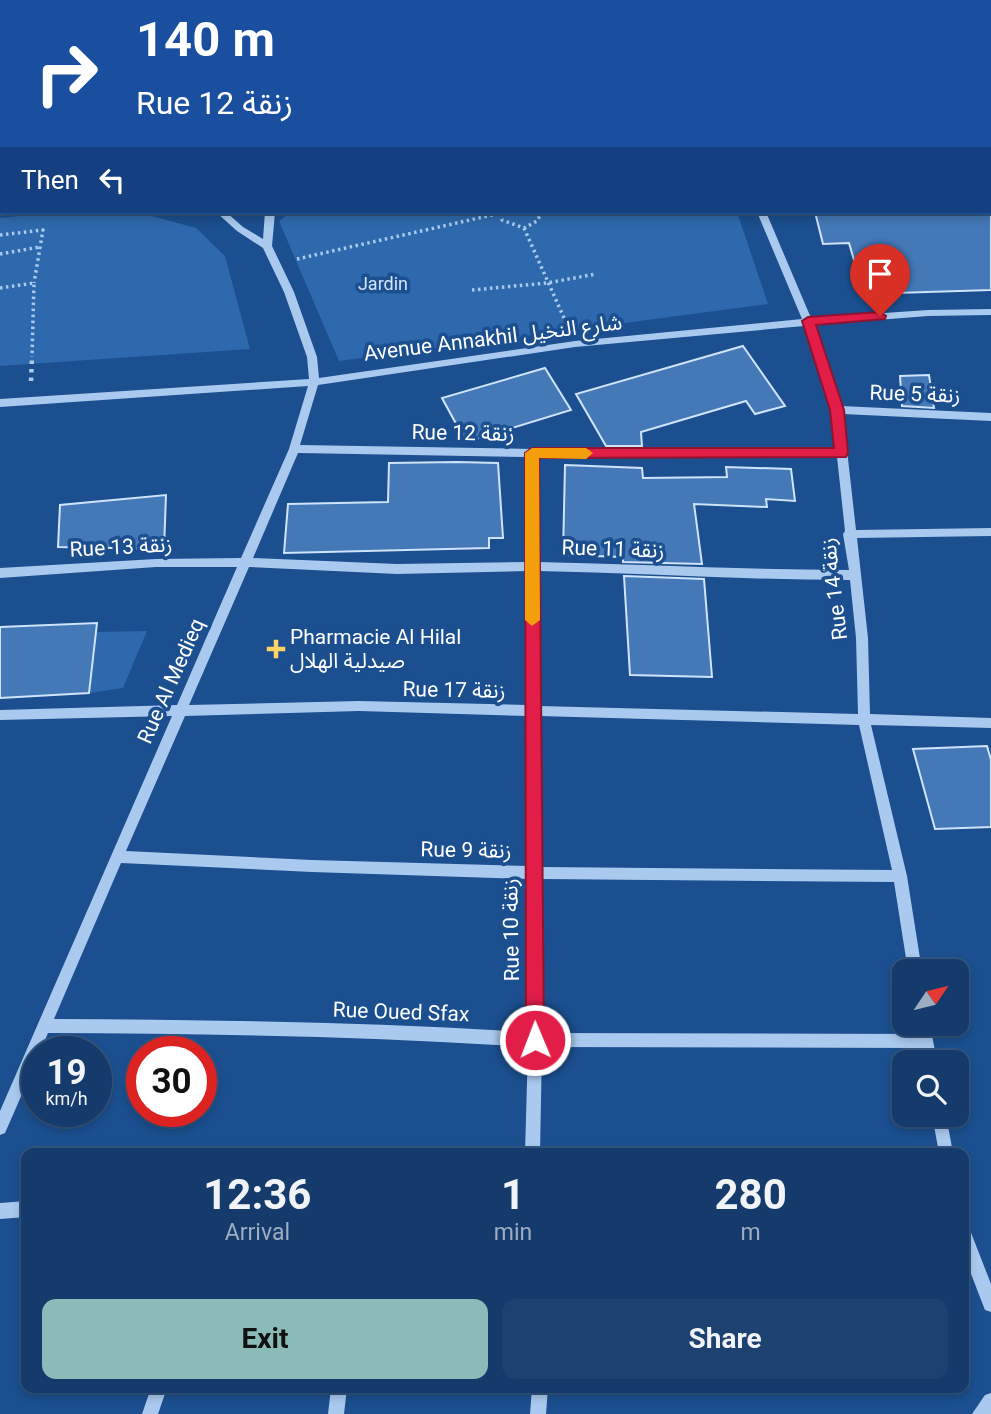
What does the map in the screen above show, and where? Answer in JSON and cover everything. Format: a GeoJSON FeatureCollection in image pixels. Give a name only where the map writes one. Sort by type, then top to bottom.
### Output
{"type":"FeatureCollection","features":[{"type":"Feature","properties":{"kind":"street"},"geometry":{"type":"LineString","coordinates":[[223,214],[240,229],[267,246],[271,214]]}},
{"type":"Feature","properties":{"kind":"street","name":"Rue 14 زنقة"},"geometry":{"type":"LineString","coordinates":[[762,214],[808,321],[837,410],[862,638],[864,720],[900,876],[913,959]]}},
{"type":"Feature","properties":{"kind":"street","name":"Rue Al Medieq"},"geometry":{"type":"LineString","coordinates":[[0,1128],[294,449],[314,382],[312,357],[300,319],[267,246]]}},
{"type":"Feature","properties":{"kind":"street","name":"Avenue Annakhil شارع النخيل"},"geometry":{"type":"LineString","coordinates":[[0,403],[314,382],[575,344],[808,321],[991,312]]}},
{"type":"Feature","properties":{"kind":"street","name":"Rue 5 زنقة"},"geometry":{"type":"LineString","coordinates":[[837,410],[991,417]]}},
{"type":"Feature","properties":{"kind":"street","name":"Rue 12 زنقة"},"geometry":{"type":"LineString","coordinates":[[294,449],[532,453],[841,453]]}},
{"type":"Feature","properties":{"kind":"street","name":"Rue 10 زنقة"},"geometry":{"type":"LineString","coordinates":[[532,453],[531,711],[535,1040],[532,1148]]}},
{"type":"Feature","properties":{"kind":"street"},"geometry":{"type":"LineString","coordinates":[[849,534],[991,531]]}},
{"type":"Feature","properties":{"kind":"street","name":"Rue 11 زنقة"},"geometry":{"type":"LineString","coordinates":[[244,562],[397,569],[533,566],[752,575],[855,575]]}},
{"type":"Feature","properties":{"kind":"street","name":"Rue 13 زنقة"},"geometry":{"type":"LineString","coordinates":[[0,573],[156,563],[244,562]]}},
{"type":"Feature","properties":{"kind":"street","name":"Rue 17 زنقة"},"geometry":{"type":"LineString","coordinates":[[0,715],[359,706],[991,723]]}},
{"type":"Feature","properties":{"kind":"street","name":"Rue 9 زنقة"},"geometry":{"type":"LineString","coordinates":[[116,857],[317,869],[713,876],[900,876]]}},
{"type":"Feature","properties":{"kind":"street","name":"Rue Oued Sfax"},"geometry":{"type":"LineString","coordinates":[[43,1026],[433,1033],[535,1040],[926,1041]]}},
{"type":"Feature","properties":{"kind":"street"},"geometry":{"type":"LineString","coordinates":[[925,1036],[928,1050]]}},
{"type":"Feature","properties":{"kind":"street"},"geometry":{"type":"LineString","coordinates":[[941,1127],[945,1148]]}},
{"type":"Feature","properties":{"kind":"street"},"geometry":{"type":"LineString","coordinates":[[0,1211],[21,1209]]}},
{"type":"Feature","properties":{"kind":"street"},"geometry":{"type":"LineString","coordinates":[[969,1249],[991,1304]]}},
{"type":"Feature","properties":{"kind":"street"},"geometry":{"type":"LineString","coordinates":[[150,1414],[157,1393]]}},
{"type":"Feature","properties":{"kind":"street"},"geometry":{"type":"LineString","coordinates":[[336,1414],[338,1393]]}},
{"type":"Feature","properties":{"kind":"street"},"geometry":{"type":"LineString","coordinates":[[538,1414],[540,1393]]}},
{"type":"Feature","properties":{"kind":"street"},"geometry":{"type":"LineString","coordinates":[[980,1414],[991,1401]]}},
{"type":"Feature","properties":{"kind":"path"},"geometry":{"type":"LineString","coordinates":[[275,264],[492,214]]}},
{"type":"Feature","properties":{"kind":"path"},"geometry":{"type":"LineString","coordinates":[[501,214],[502,220],[524,228],[575,344]]}},
{"type":"Feature","properties":{"kind":"path"},"geometry":{"type":"LineString","coordinates":[[524,228],[537,221],[541,214]]}},
{"type":"Feature","properties":{"kind":"path"},"geometry":{"type":"LineString","coordinates":[[0,235],[43,230],[34,283],[31,402]]}},
{"type":"Feature","properties":{"kind":"path"},"geometry":{"type":"LineString","coordinates":[[0,254],[40,247]]}},
{"type":"Feature","properties":{"kind":"path"},"geometry":{"type":"LineString","coordinates":[[471,290],[547,284],[596,274]]}},
{"type":"Feature","properties":{"kind":"path"},"geometry":{"type":"LineString","coordinates":[[0,288],[34,283]]}},
{"type":"Feature","properties":{"kind":"green space"},"geometry":{"type":"Polygon","coordinates":[[[40,214],[144,214],[196,228],[225,256],[250,349],[0,366],[0,218],[40,214]]]}},
{"type":"Feature","properties":{"kind":"green space","name":"Jardin"},"geometry":{"type":"Polygon","coordinates":[[[288,214],[738,214],[768,304],[339,361],[279,221],[288,214]]]}},
{"type":"Feature","properties":{"kind":"green space"},"geometry":{"type":"Polygon","coordinates":[[[147,631],[123,688],[89,693],[96,632],[147,631]]]}},
{"type":"Feature","properties":{"kind":"building"},"geometry":{"type":"Polygon","coordinates":[[[816,214],[991,214],[991,290],[864,294],[849,243],[823,244],[816,214]]]}},
{"type":"Feature","properties":{"kind":"building"},"geometry":{"type":"Polygon","coordinates":[[[743,346],[785,406],[755,414],[746,401],[641,432],[642,446],[606,446],[576,394],[743,346]]]}},
{"type":"Feature","properties":{"kind":"building"},"geometry":{"type":"Polygon","coordinates":[[[545,368],[571,410],[466,442],[442,398],[545,368]]]}},
{"type":"Feature","properties":{"kind":"building"},"geometry":{"type":"Polygon","coordinates":[[[929,375],[934,408],[902,406],[900,376],[929,375]]]}},
{"type":"Feature","properties":{"kind":"building"},"geometry":{"type":"Polygon","coordinates":[[[389,463],[498,463],[503,538],[489,538],[489,548],[284,553],[288,504],[388,502],[389,463]]]}},
{"type":"Feature","properties":{"kind":"building"},"geometry":{"type":"Polygon","coordinates":[[[565,465],[642,468],[643,478],[727,477],[726,467],[791,469],[795,501],[766,499],[767,507],[694,504],[702,564],[623,562],[623,557],[563,555],[565,465]]]}},
{"type":"Feature","properties":{"kind":"building"},"geometry":{"type":"Polygon","coordinates":[[[166,495],[164,549],[58,547],[60,505],[166,495]]]}},
{"type":"Feature","properties":{"kind":"building"},"geometry":{"type":"Polygon","coordinates":[[[624,576],[704,579],[712,677],[630,675],[624,576]]]}},
{"type":"Feature","properties":{"kind":"building"},"geometry":{"type":"Polygon","coordinates":[[[97,623],[89,693],[0,698],[0,627],[97,623]]]}},
{"type":"Feature","properties":{"kind":"building"},"geometry":{"type":"Polygon","coordinates":[[[987,746],[991,760],[991,827],[935,829],[913,749],[987,746]]]}},
{"type":"Feature","properties":{"kind":"slow traffic"},"geometry":{"type":"LineString","coordinates":[[532,620],[532,453],[586,453]]}},
{"type":"Feature","properties":{"kind":"place","name":"Pharmacie Al Hilal صيدلية الهلال"},"geometry":{"type":"Point","coordinates":[276,649]}},
{"type":"Feature","properties":{"kind":"route"},"geometry":{"type":"LineString","coordinates":[[535,1040],[531,711],[534,512],[532,453],[841,453],[837,410],[808,321],[880,316]]}}]}
